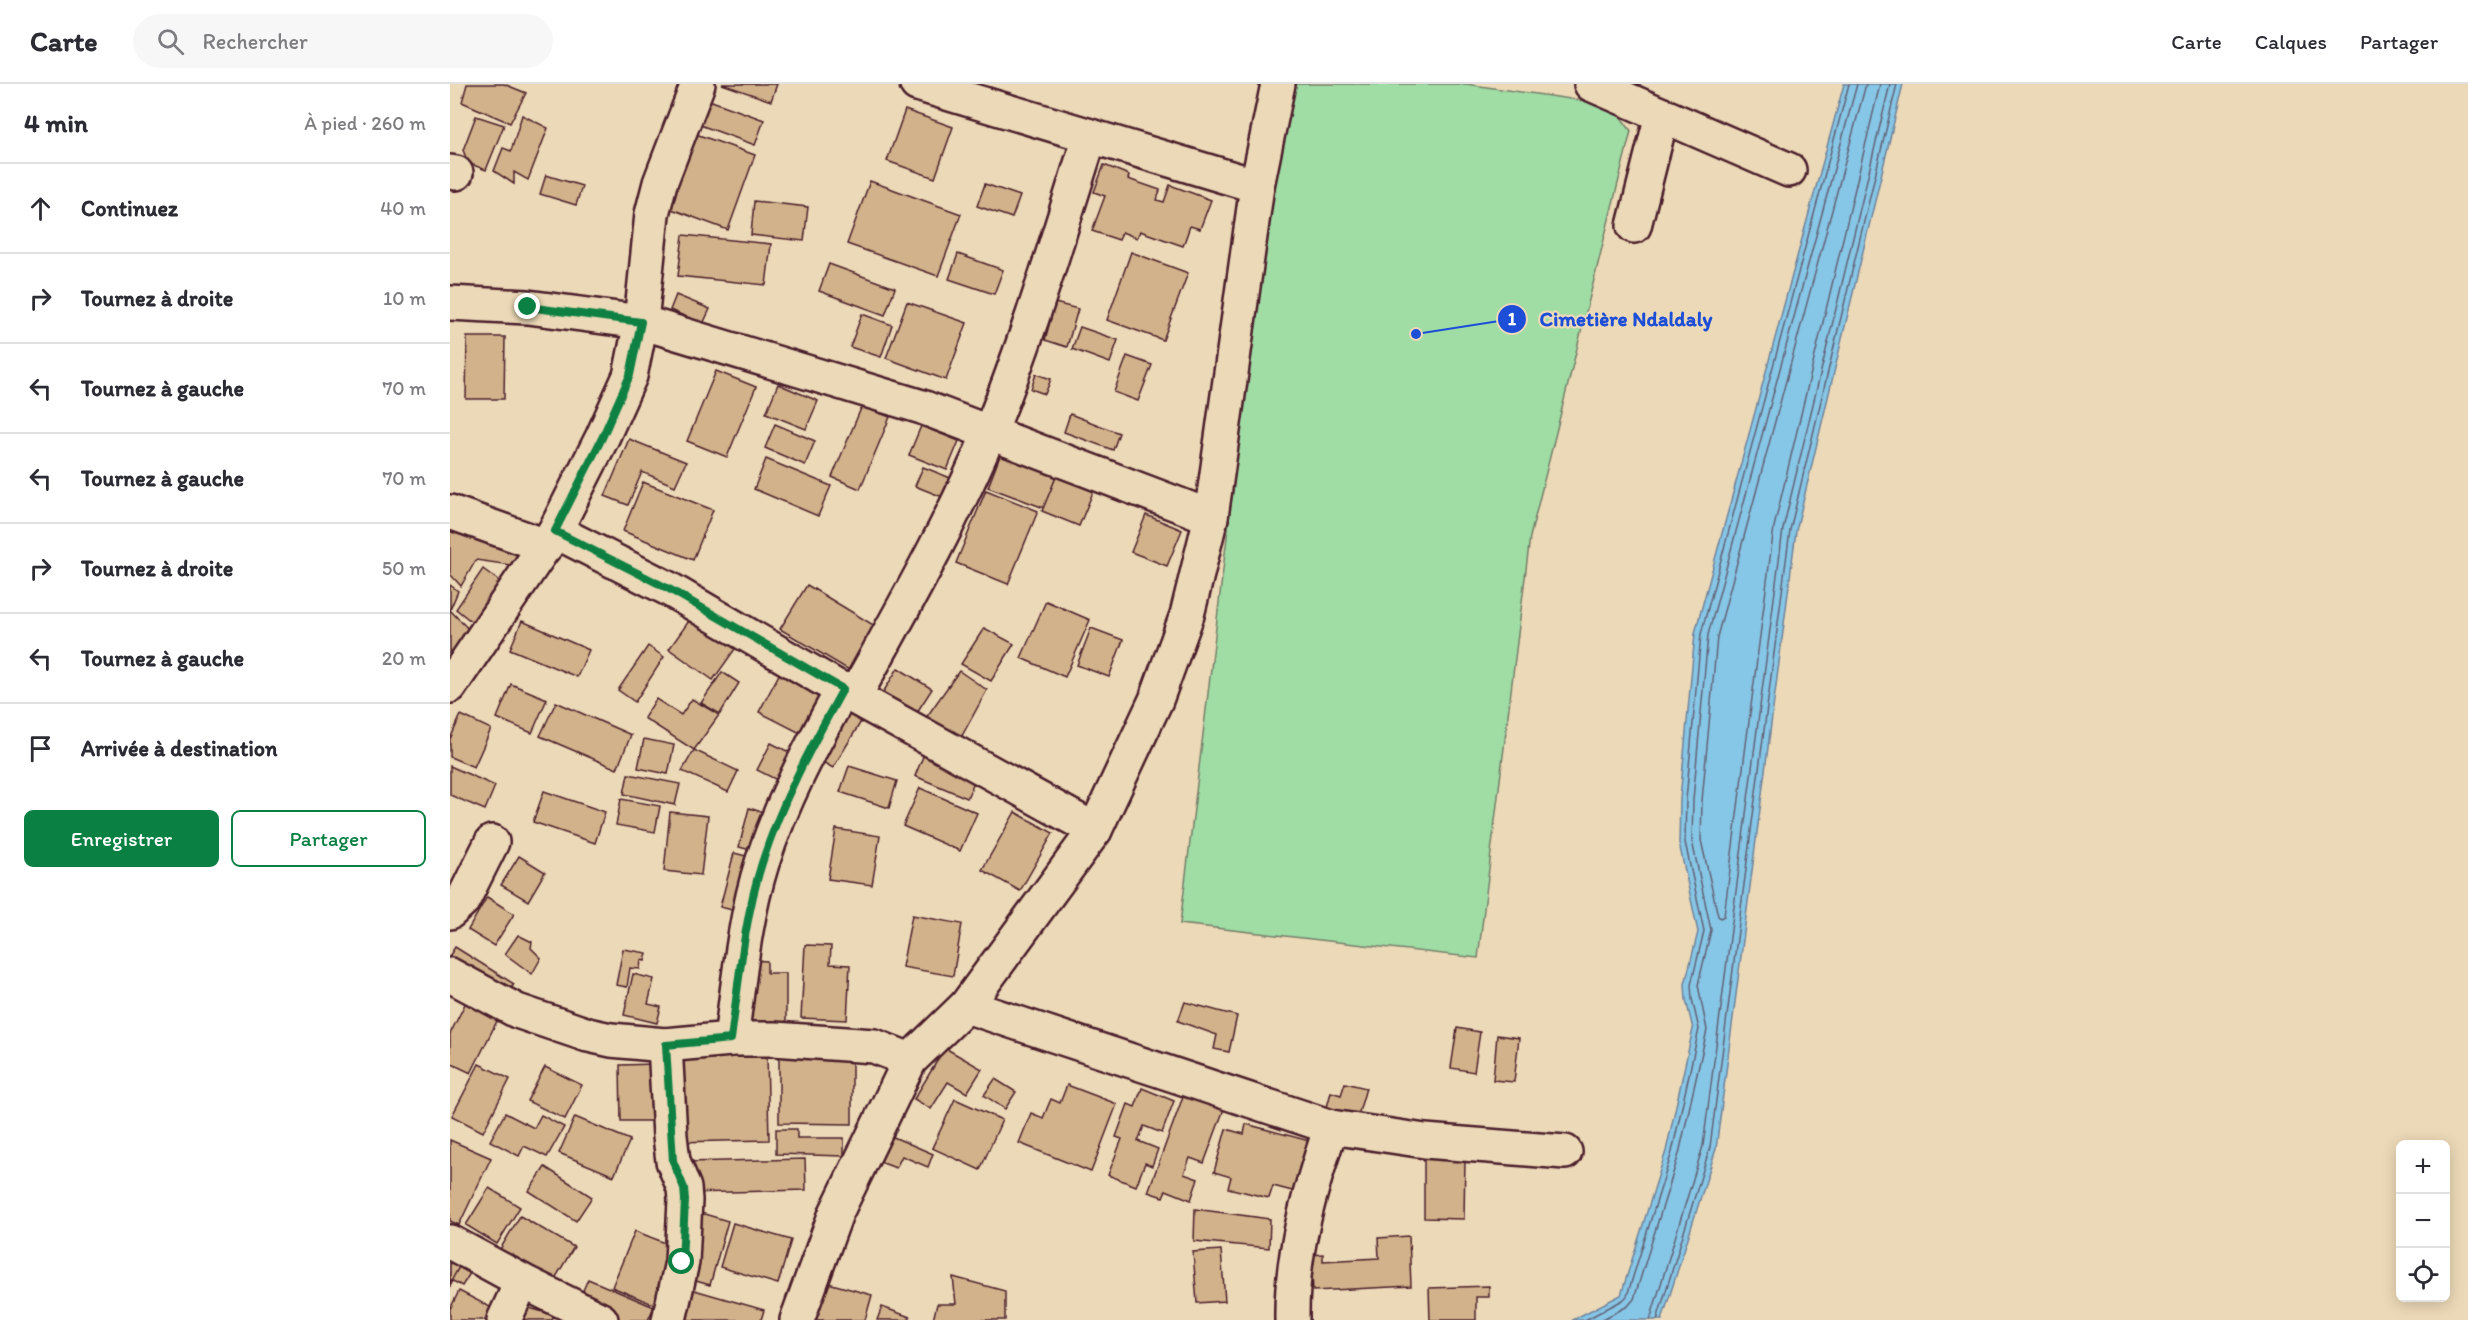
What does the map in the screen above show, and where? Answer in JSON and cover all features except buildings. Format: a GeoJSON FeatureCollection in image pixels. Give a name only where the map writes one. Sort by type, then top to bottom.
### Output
{"type":"FeatureCollection","features":[{"type":"Feature","properties":{"kind":"street"},"geometry":{"type":"LineString","coordinates":[[450,686],[550,538],[602,438],[630,375],[641,322],[652,214],[660,183],[698,84]]}},
{"type":"Feature","properties":{"kind":"street"},"geometry":{"type":"LineString","coordinates":[[917,84],[1257,186]]}},
{"type":"Feature","properties":{"kind":"street"},"geometry":{"type":"LineString","coordinates":[[797,1320],[836,1213],[910,1060],[966,1006],[1095,830],[1156,700],[1186,615],[1211,517],[1257,186],[1278,84]]}},
{"type":"Feature","properties":{"kind":"street"},"geometry":{"type":"LineString","coordinates":[[1591,84],[1789,170]]}},
{"type":"Feature","properties":{"kind":"street"},"geometry":{"type":"LineString","coordinates":[[1634,226],[1662,115]]}},
{"type":"Feature","properties":{"kind":"street"},"geometry":{"type":"LineString","coordinates":[[731,1039],[747,925],[762,865],[796,774],[936,549],[989,433],[1041,290],[1090,136]]}},
{"type":"Feature","properties":{"kind":"street"},"geometry":{"type":"LineString","coordinates":[[450,303],[528,307],[641,322],[922,407],[1211,517]]}},
{"type":"Feature","properties":{"kind":"street"},"geometry":{"type":"LineString","coordinates":[[450,512],[550,538],[669,589],[848,693],[1095,830]]}},
{"type":"Feature","properties":{"kind":"street"},"geometry":{"type":"LineString","coordinates":[[450,912],[464,900],[492,842]]}},
{"type":"Feature","properties":{"kind":"street"},"geometry":{"type":"LineString","coordinates":[[450,975],[517,1011],[588,1035],[666,1045],[731,1039],[874,1046],[910,1060]]}},
{"type":"Feature","properties":{"kind":"street"},"geometry":{"type":"LineString","coordinates":[[966,1006],[1331,1127],[1425,1141],[1564,1152]]}},
{"type":"Feature","properties":{"kind":"street"},"geometry":{"type":"LineString","coordinates":[[666,1045],[673,1161],[684,1188],[685,1200],[682,1262],[669,1320]]}},
{"type":"Feature","properties":{"kind":"street"},"geometry":{"type":"LineString","coordinates":[[1292,1320],[1292,1288],[1300,1230],[1308,1194],[1331,1127]]}},
{"type":"Feature","properties":{"kind":"street"},"geometry":{"type":"LineString","coordinates":[[450,1242],[601,1320]]}},
{"type":"Feature","properties":{"kind":"street"},"geometry":{"type":"LineString","coordinates":[[504,1320],[522,1281]]}},
{"type":"Feature","properties":{"kind":"green space"},"geometry":{"type":"Polygon","coordinates":[[[1282,84],[1466,84],[1612,105],[1631,131],[1530,537],[1478,958],[1180,924],[1282,84]]]}},
{"type":"Feature","properties":{"kind":"water"},"geometry":{"type":"Polygon","coordinates":[[[1844,84],[1903,84],[1796,531],[1716,1149],[1662,1320],[1572,1320],[1621,1295],[1666,1151],[1693,1029],[1686,1000],[1685,984],[1698,932],[1679,843],[1680,799],[1695,633],[1844,84]]]}},
{"type":"Feature","properties":{"kind":"place","name":"Cimetière Ndaldaly"},"geometry":{"type":"Point","coordinates":[1416,334]}},
{"type":"Feature","properties":{"kind":"route"},"geometry":{"type":"LineString","coordinates":[[528,307],[641,322],[630,375],[602,438],[555,531],[669,589],[843,689],[796,774],[762,865],[747,925],[731,1039],[666,1045],[673,1161],[684,1188],[685,1200],[682,1262]]}}]}
